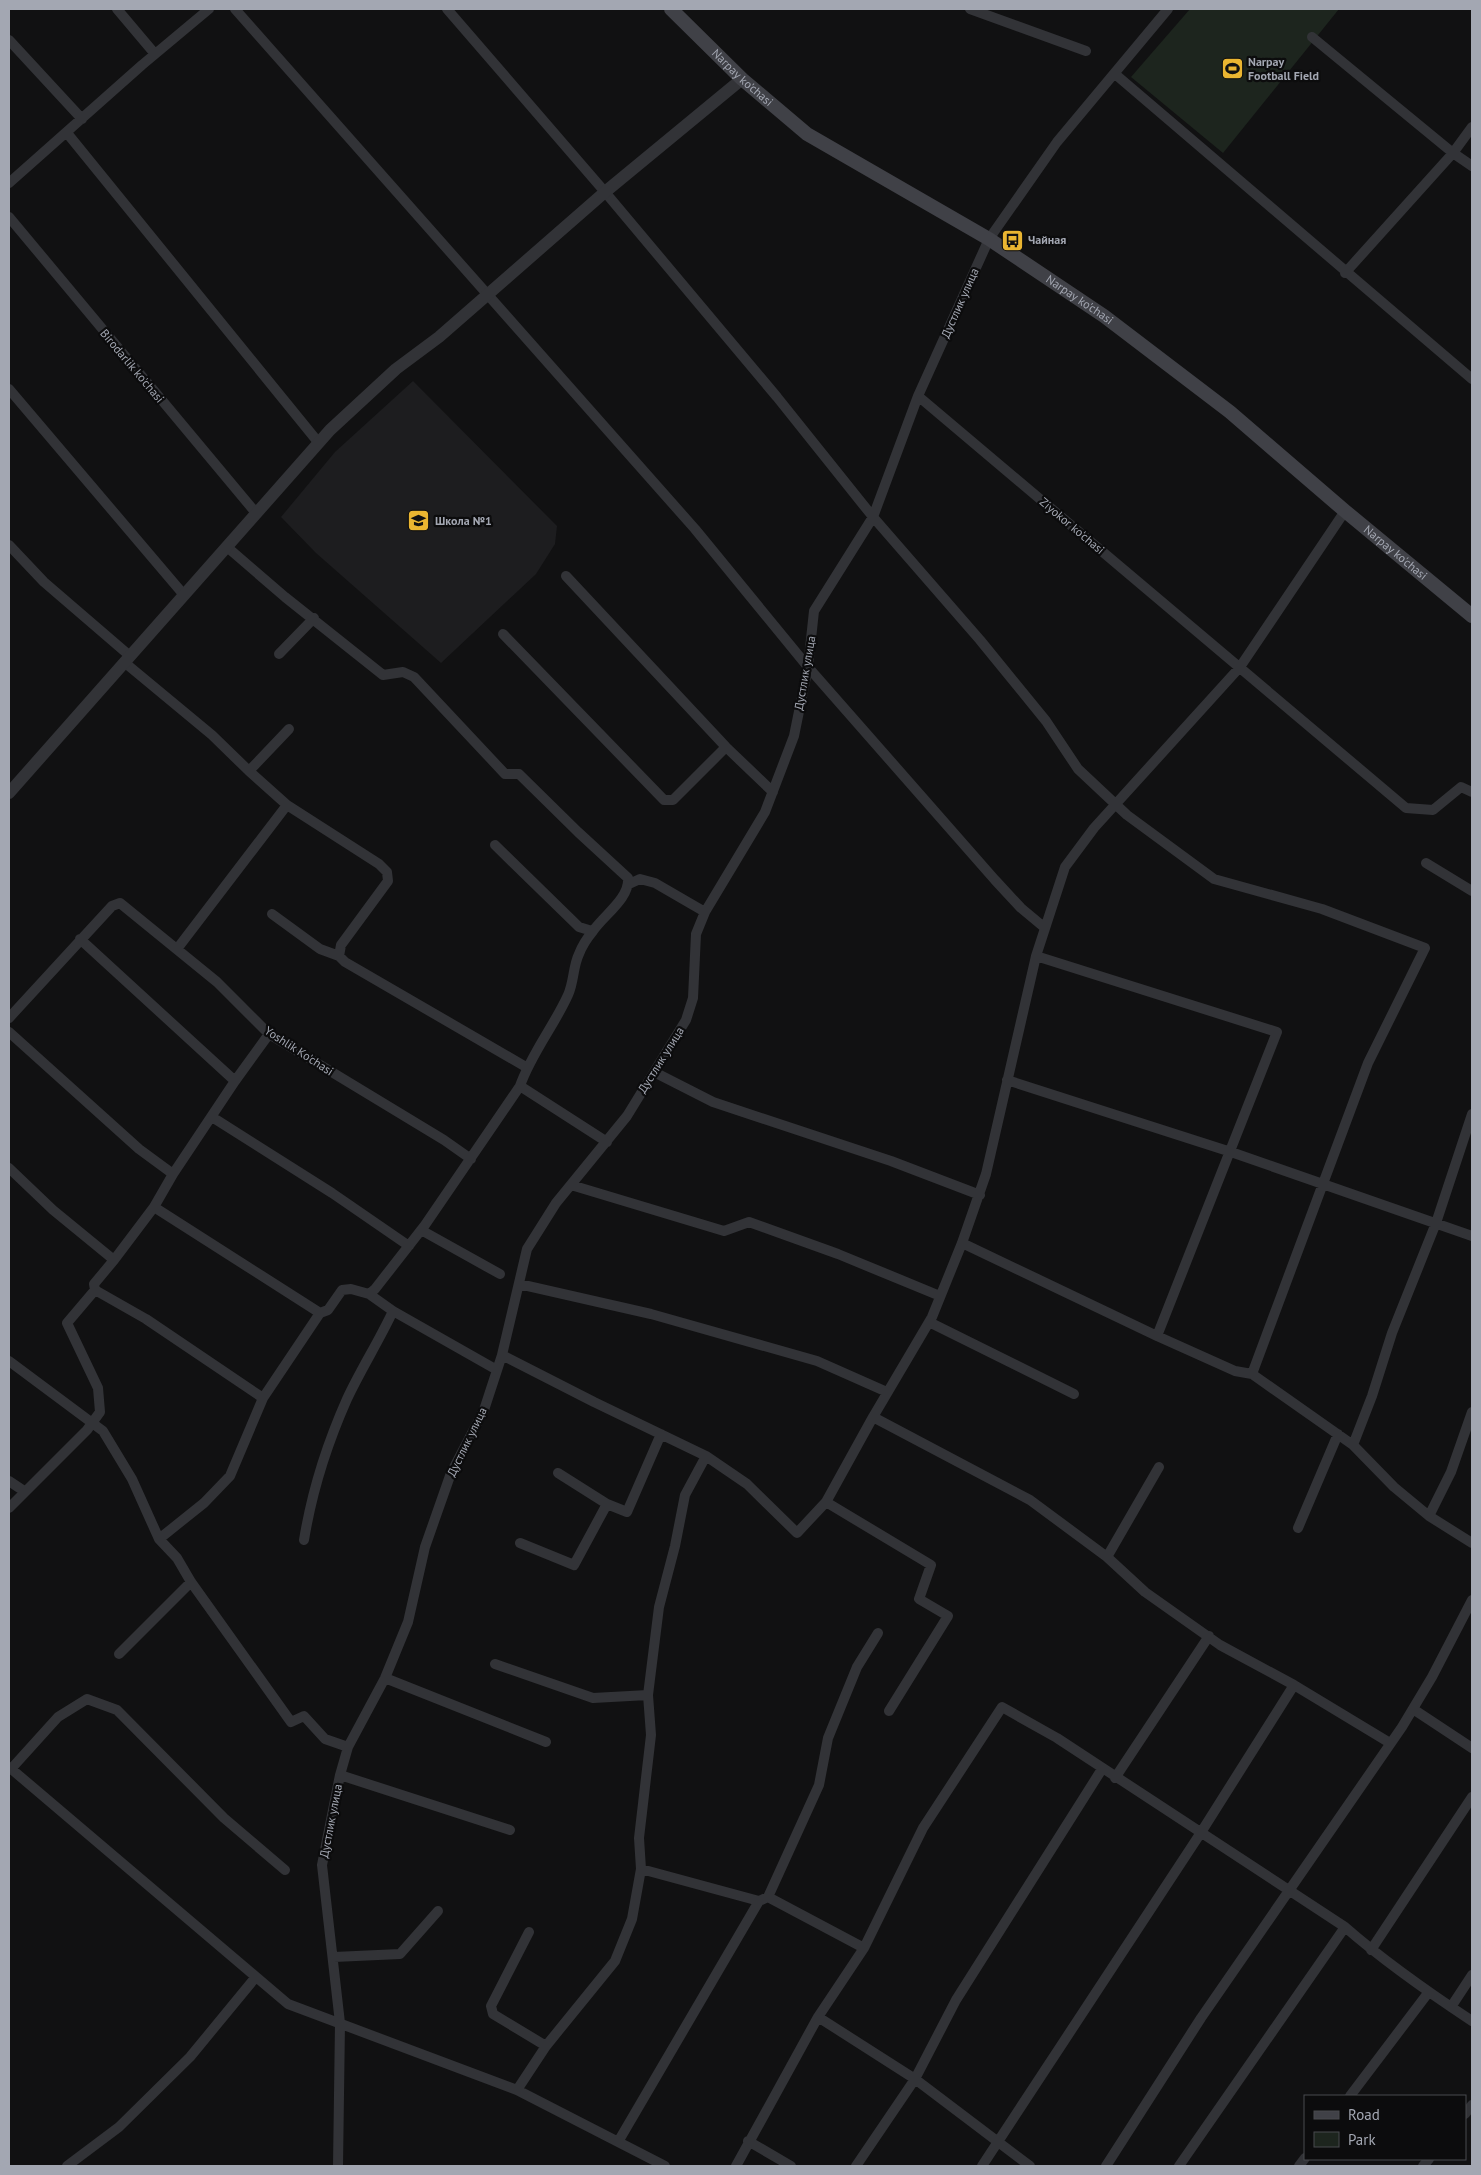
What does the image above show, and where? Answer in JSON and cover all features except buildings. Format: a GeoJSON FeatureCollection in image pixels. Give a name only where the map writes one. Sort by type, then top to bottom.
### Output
{"type":"FeatureCollection","features":[{"type":"Feature","properties":{"kind":"main road","name":"Narpay ko'chasi"},"geometry":{"type":"LineString","coordinates":[[671,9],[742,79],[807,134],[989,238],[1104,316],[1230,412],[1345,511],[1472,616]]}},
{"type":"Feature","properties":{"kind":"street"},"geometry":{"type":"LineString","coordinates":[[117,9],[155,54]]}},
{"type":"Feature","properties":{"kind":"street"},"geometry":{"type":"LineString","coordinates":[[9,183],[155,54],[210,9]]}},
{"type":"Feature","properties":{"kind":"street"},"geometry":{"type":"LineString","coordinates":[[235,9],[695,529],[808,667],[994,880],[1021,908],[1045,928]]}},
{"type":"Feature","properties":{"kind":"street"},"geometry":{"type":"LineString","coordinates":[[447,9],[605,192],[777,397],[873,517],[1022,692],[1046,721],[1078,769],[1116,805],[1214,879],[1322,909],[1425,948],[1368,1063],[1252,1374]]}},
{"type":"Feature","properties":{"kind":"street"},"geometry":{"type":"LineString","coordinates":[[970,9],[1086,51]]}},
{"type":"Feature","properties":{"kind":"street","name":"Дустлик улица"},"geometry":{"type":"LineString","coordinates":[[338,2166],[340,2023],[334,1957],[322,1865],[340,1775],[348,1747],[385,1678],[408,1622],[424,1548],[451,1472],[484,1410],[502,1355],[527,1249],[556,1203],[627,1116],[686,1020],[693,998],[696,934],[705,912],[765,812],[794,736],[808,667],[814,612],[873,517],[918,396],[989,238],[1057,142],[1168,9]]}},
{"type":"Feature","properties":{"kind":"street"},"geometry":{"type":"LineString","coordinates":[[1312,37],[1452,153],[1472,166]]}},
{"type":"Feature","properties":{"kind":"street"},"geometry":{"type":"LineString","coordinates":[[9,40],[82,118]]}},
{"type":"Feature","properties":{"kind":"street"},"geometry":{"type":"LineString","coordinates":[[1115,74],[1345,273],[1472,379]]}},
{"type":"Feature","properties":{"kind":"street"},"geometry":{"type":"LineString","coordinates":[[9,793],[228,547],[318,442],[396,369],[439,337],[605,192],[742,79]]}},
{"type":"Feature","properties":{"kind":"street"},"geometry":{"type":"LineString","coordinates":[[1345,273],[1452,153],[1472,127]]}},
{"type":"Feature","properties":{"kind":"street"},"geometry":{"type":"LineString","coordinates":[[67,133],[318,442]]}},
{"type":"Feature","properties":{"kind":"street","name":"Birodarlik ko'chasi"},"geometry":{"type":"LineString","coordinates":[[9,217],[256,513]]}},
{"type":"Feature","properties":{"kind":"street"},"geometry":{"type":"LineString","coordinates":[[9,389],[184,595]]}},
{"type":"Feature","properties":{"kind":"street","name":"Ziyokor ko'chasi"},"geometry":{"type":"LineString","coordinates":[[918,396],[1240,667],[1382,790],[1406,808],[1432,810],[1461,787],[1472,792]]}},
{"type":"Feature","properties":{"kind":"street"},"geometry":{"type":"LineString","coordinates":[[502,1355],[706,1456],[747,1484],[797,1533],[826,1502],[887,1392],[929,1322],[962,1243],[980,1195],[1036,956],[1065,867],[1094,828],[1240,667],[1345,511]]}},
{"type":"Feature","properties":{"kind":"street"},"geometry":{"type":"LineString","coordinates":[[9,545],[44,582],[288,805],[379,864],[387,872],[388,881],[341,945],[339,956]]}},
{"type":"Feature","properties":{"kind":"street"},"geometry":{"type":"LineString","coordinates":[[228,547],[285,597],[314,618],[383,675],[404,672],[414,677],[488,758],[505,774],[519,774],[628,878],[629,884]]}},
{"type":"Feature","properties":{"kind":"street"},"geometry":{"type":"LineString","coordinates":[[566,576],[726,747],[773,792]]}},
{"type":"Feature","properties":{"kind":"street"},"geometry":{"type":"LineString","coordinates":[[279,654],[314,618]]}},
{"type":"Feature","properties":{"kind":"street"},"geometry":{"type":"LineString","coordinates":[[503,634],[664,800],[673,800],[726,747]]}},
{"type":"Feature","properties":{"kind":"street"},"geometry":{"type":"LineString","coordinates":[[249,771],[289,730]]}},
{"type":"Feature","properties":{"kind":"street"},"geometry":{"type":"LineString","coordinates":[[177,949],[288,805]]}},
{"type":"Feature","properties":{"kind":"street"},"geometry":{"type":"LineString","coordinates":[[495,845],[578,927],[592,931]]}},
{"type":"Feature","properties":{"kind":"street"},"geometry":{"type":"LineString","coordinates":[[1426,863],[1472,891]]}},
{"type":"Feature","properties":{"kind":"street"},"geometry":{"type":"LineString","coordinates":[[369,1294],[421,1230],[520,1086],[526,1067],[555,1022],[570,991],[579,954],[592,931],[624,893],[629,884],[640,879],[655,883],[705,912]]}},
{"type":"Feature","properties":{"kind":"street","name":"Yoshlik Ko'chasi"},"geometry":{"type":"LineString","coordinates":[[80,940],[112,906],[120,903],[217,982],[269,1034],[471,1159]]}},
{"type":"Feature","properties":{"kind":"street"},"geometry":{"type":"LineString","coordinates":[[272,914],[320,949],[339,956],[353,967],[526,1067]]}},
{"type":"Feature","properties":{"kind":"street"},"geometry":{"type":"LineString","coordinates":[[9,1018],[80,940],[235,1081]]}},
{"type":"Feature","properties":{"kind":"street"},"geometry":{"type":"LineString","coordinates":[[1036,956],[1277,1032],[1157,1336]]}},
{"type":"Feature","properties":{"kind":"street"},"geometry":{"type":"LineString","coordinates":[[9,1032],[139,1149],[173,1174]]}},
{"type":"Feature","properties":{"kind":"street"},"geometry":{"type":"LineString","coordinates":[[95,1290],[94,1284],[154,1207],[173,1174],[269,1034]]}},
{"type":"Feature","properties":{"kind":"street"},"geometry":{"type":"LineString","coordinates":[[654,1072],[713,1102],[891,1161],[980,1195]]}},
{"type":"Feature","properties":{"kind":"street"},"geometry":{"type":"LineString","coordinates":[[1007,1080],[1231,1152],[1472,1236]]}},
{"type":"Feature","properties":{"kind":"street"},"geometry":{"type":"LineString","coordinates":[[520,1086],[607,1142]]}},
{"type":"Feature","properties":{"kind":"street"},"geometry":{"type":"LineString","coordinates":[[1353,1445],[1372,1396],[1392,1333],[1436,1224],[1472,1114]]}},
{"type":"Feature","properties":{"kind":"street"},"geometry":{"type":"LineString","coordinates":[[212,1117],[332,1193],[409,1246]]}},
{"type":"Feature","properties":{"kind":"street"},"geometry":{"type":"LineString","coordinates":[[9,1168],[52,1210],[114,1260]]}},
{"type":"Feature","properties":{"kind":"street"},"geometry":{"type":"LineString","coordinates":[[572,1185],[724,1231],[749,1222],[838,1254],[940,1296]]}},
{"type":"Feature","properties":{"kind":"street"},"geometry":{"type":"LineString","coordinates":[[154,1207],[320,1313]]}},
{"type":"Feature","properties":{"kind":"street"},"geometry":{"type":"LineString","coordinates":[[421,1230],[500,1274]]}},
{"type":"Feature","properties":{"kind":"street"},"geometry":{"type":"LineString","coordinates":[[962,1243],[1157,1336],[1235,1370],[1252,1374],[1353,1445],[1394,1488],[1429,1516],[1472,1543]]}},
{"type":"Feature","properties":{"kind":"street"},"geometry":{"type":"LineString","coordinates":[[519,1284],[651,1314],[798,1355],[857,1377],[887,1392]]}},
{"type":"Feature","properties":{"kind":"street"},"geometry":{"type":"LineString","coordinates":[[159,1539],[204,1503],[230,1476],[263,1398],[320,1313],[328,1310],[342,1290],[351,1289],[369,1294],[393,1311],[497,1370]]}},
{"type":"Feature","properties":{"kind":"street"},"geometry":{"type":"LineString","coordinates":[[95,1290],[146,1319],[263,1398]]}},
{"type":"Feature","properties":{"kind":"street"},"geometry":{"type":"LineString","coordinates":[[9,1508],[87,1430],[100,1412],[98,1388],[67,1322],[95,1290]]}},
{"type":"Feature","properties":{"kind":"street"},"geometry":{"type":"LineString","coordinates":[[304,1540],[308,1515],[328,1444],[348,1396],[380,1340],[393,1311]]}},
{"type":"Feature","properties":{"kind":"street"},"geometry":{"type":"LineString","coordinates":[[929,1322],[1074,1394]]}},
{"type":"Feature","properties":{"kind":"street"},"geometry":{"type":"LineString","coordinates":[[9,1361],[93,1421],[104,1431],[132,1479],[159,1539],[177,1558],[191,1582],[291,1722],[304,1716],[325,1739],[348,1747]]}},
{"type":"Feature","properties":{"kind":"street"},"geometry":{"type":"LineString","coordinates":[[1429,1516],[1451,1472],[1472,1412]]}},
{"type":"Feature","properties":{"kind":"street"},"geometry":{"type":"LineString","coordinates":[[873,1417],[1030,1500],[1107,1557],[1145,1592],[1209,1636],[1390,1743]]}},
{"type":"Feature","properties":{"kind":"street"},"geometry":{"type":"LineString","coordinates":[[558,1473],[607,1504],[627,1512],[661,1434]]}},
{"type":"Feature","properties":{"kind":"street"},"geometry":{"type":"LineString","coordinates":[[1298,1528],[1338,1434]]}},
{"type":"Feature","properties":{"kind":"street"},"geometry":{"type":"LineString","coordinates":[[517,2090],[546,2046],[615,1960],[632,1919],[641,1869],[639,1838],[651,1735],[648,1695],[659,1607],[675,1546],[685,1496],[706,1456]]}},
{"type":"Feature","properties":{"kind":"street"},"geometry":{"type":"LineString","coordinates":[[1107,1557],[1159,1467]]}},
{"type":"Feature","properties":{"kind":"street"},"geometry":{"type":"LineString","coordinates":[[9,1481],[24,1491]]}},
{"type":"Feature","properties":{"kind":"street"},"geometry":{"type":"LineString","coordinates":[[826,1502],[931,1565],[919,1599],[948,1616],[889,1711]]}},
{"type":"Feature","properties":{"kind":"street"},"geometry":{"type":"LineString","coordinates":[[520,1543],[574,1565],[607,1504]]}},
{"type":"Feature","properties":{"kind":"street"},"geometry":{"type":"LineString","coordinates":[[119,1654],[191,1582]]}},
{"type":"Feature","properties":{"kind":"street"},"geometry":{"type":"LineString","coordinates":[[1106,2166],[1176,2056],[1414,1709],[1472,1600]]}},
{"type":"Feature","properties":{"kind":"street"},"geometry":{"type":"LineString","coordinates":[[618,2142],[764,1899],[819,1785],[828,1738],[849,1685],[878,1633]]}},
{"type":"Feature","properties":{"kind":"street"},"geometry":{"type":"LineString","coordinates":[[1115,1778],[1209,1636]]}},
{"type":"Feature","properties":{"kind":"street"},"geometry":{"type":"LineString","coordinates":[[495,1664],[593,1698],[648,1695]]}},
{"type":"Feature","properties":{"kind":"street"},"geometry":{"type":"LineString","coordinates":[[385,1678],[546,1742]]}},
{"type":"Feature","properties":{"kind":"street"},"geometry":{"type":"LineString","coordinates":[[982,2166],[1200,1834],[1294,1685]]}},
{"type":"Feature","properties":{"kind":"street"},"geometry":{"type":"LineString","coordinates":[[286,1870],[224,1818],[117,1710],[87,1700],[58,1718],[10,1768],[255,1978],[288,2004],[517,2090],[665,2166]]}},
{"type":"Feature","properties":{"kind":"street"},"geometry":{"type":"LineString","coordinates":[[736,2166],[748,2141],[818,2017],[864,1948],[923,1828],[1002,1706],[1057,1738],[1200,1834],[1345,1927],[1428,1993],[1472,2021]]}},
{"type":"Feature","properties":{"kind":"street"},"geometry":{"type":"LineString","coordinates":[[1414,1709],[1472,1748]]}},
{"type":"Feature","properties":{"kind":"street"},"geometry":{"type":"LineString","coordinates":[[856,2166],[915,2079],[956,2000],[1102,1769]]}},
{"type":"Feature","properties":{"kind":"street"},"geometry":{"type":"LineString","coordinates":[[340,1775],[510,1830]]}},
{"type":"Feature","properties":{"kind":"street"},"geometry":{"type":"LineString","coordinates":[[1372,1950],[1472,1797]]}},
{"type":"Feature","properties":{"kind":"street"},"geometry":{"type":"LineString","coordinates":[[641,1869],[764,1899],[864,1948]]}},
{"type":"Feature","properties":{"kind":"street"},"geometry":{"type":"LineString","coordinates":[[334,1957],[400,1954],[438,1911]]}},
{"type":"Feature","properties":{"kind":"street"},"geometry":{"type":"LineString","coordinates":[[1179,2166],[1345,1927]]}},
{"type":"Feature","properties":{"kind":"street"},"geometry":{"type":"LineString","coordinates":[[529,1932],[491,2006],[493,2014],[546,2046]]}},
{"type":"Feature","properties":{"kind":"street"},"geometry":{"type":"LineString","coordinates":[[1451,2007],[1472,1975]]}},
{"type":"Feature","properties":{"kind":"street"},"geometry":{"type":"LineString","coordinates":[[67,2166],[119,2127],[190,2058],[255,1978]]}},
{"type":"Feature","properties":{"kind":"street"},"geometry":{"type":"LineString","coordinates":[[1351,2095],[1428,1993]]}},
{"type":"Feature","properties":{"kind":"street"},"geometry":{"type":"LineString","coordinates":[[818,2017],[915,2079],[1030,2166]]}},
{"type":"Feature","properties":{"kind":"street"},"geometry":{"type":"LineString","coordinates":[[748,2141],[791,2166]]}},
{"type":"Feature","properties":{"kind":"shaded area","name":"Школа №1"},"geometry":{"type":"Polygon","coordinates":[[[413,381],[557,526],[555,544],[536,574],[441,663],[316,553],[281,517],[335,452],[413,381]]]}},
{"type":"Feature","properties":{"kind":"green space","name":"Narpay Football Field"},"geometry":{"type":"Polygon","coordinates":[[[1190,9],[1339,9],[1223,153],[1131,77],[1190,9]]]}},
{"type":"Feature","properties":{"kind":"place","name":"Narpay Football Field"},"geometry":{"type":"Point","coordinates":[1232,69]}},
{"type":"Feature","properties":{"kind":"place","name":"Чайная"},"geometry":{"type":"Point","coordinates":[1012,240]}},
{"type":"Feature","properties":{"kind":"place","name":"Школа №1"},"geometry":{"type":"Point","coordinates":[419,521]}}]}
